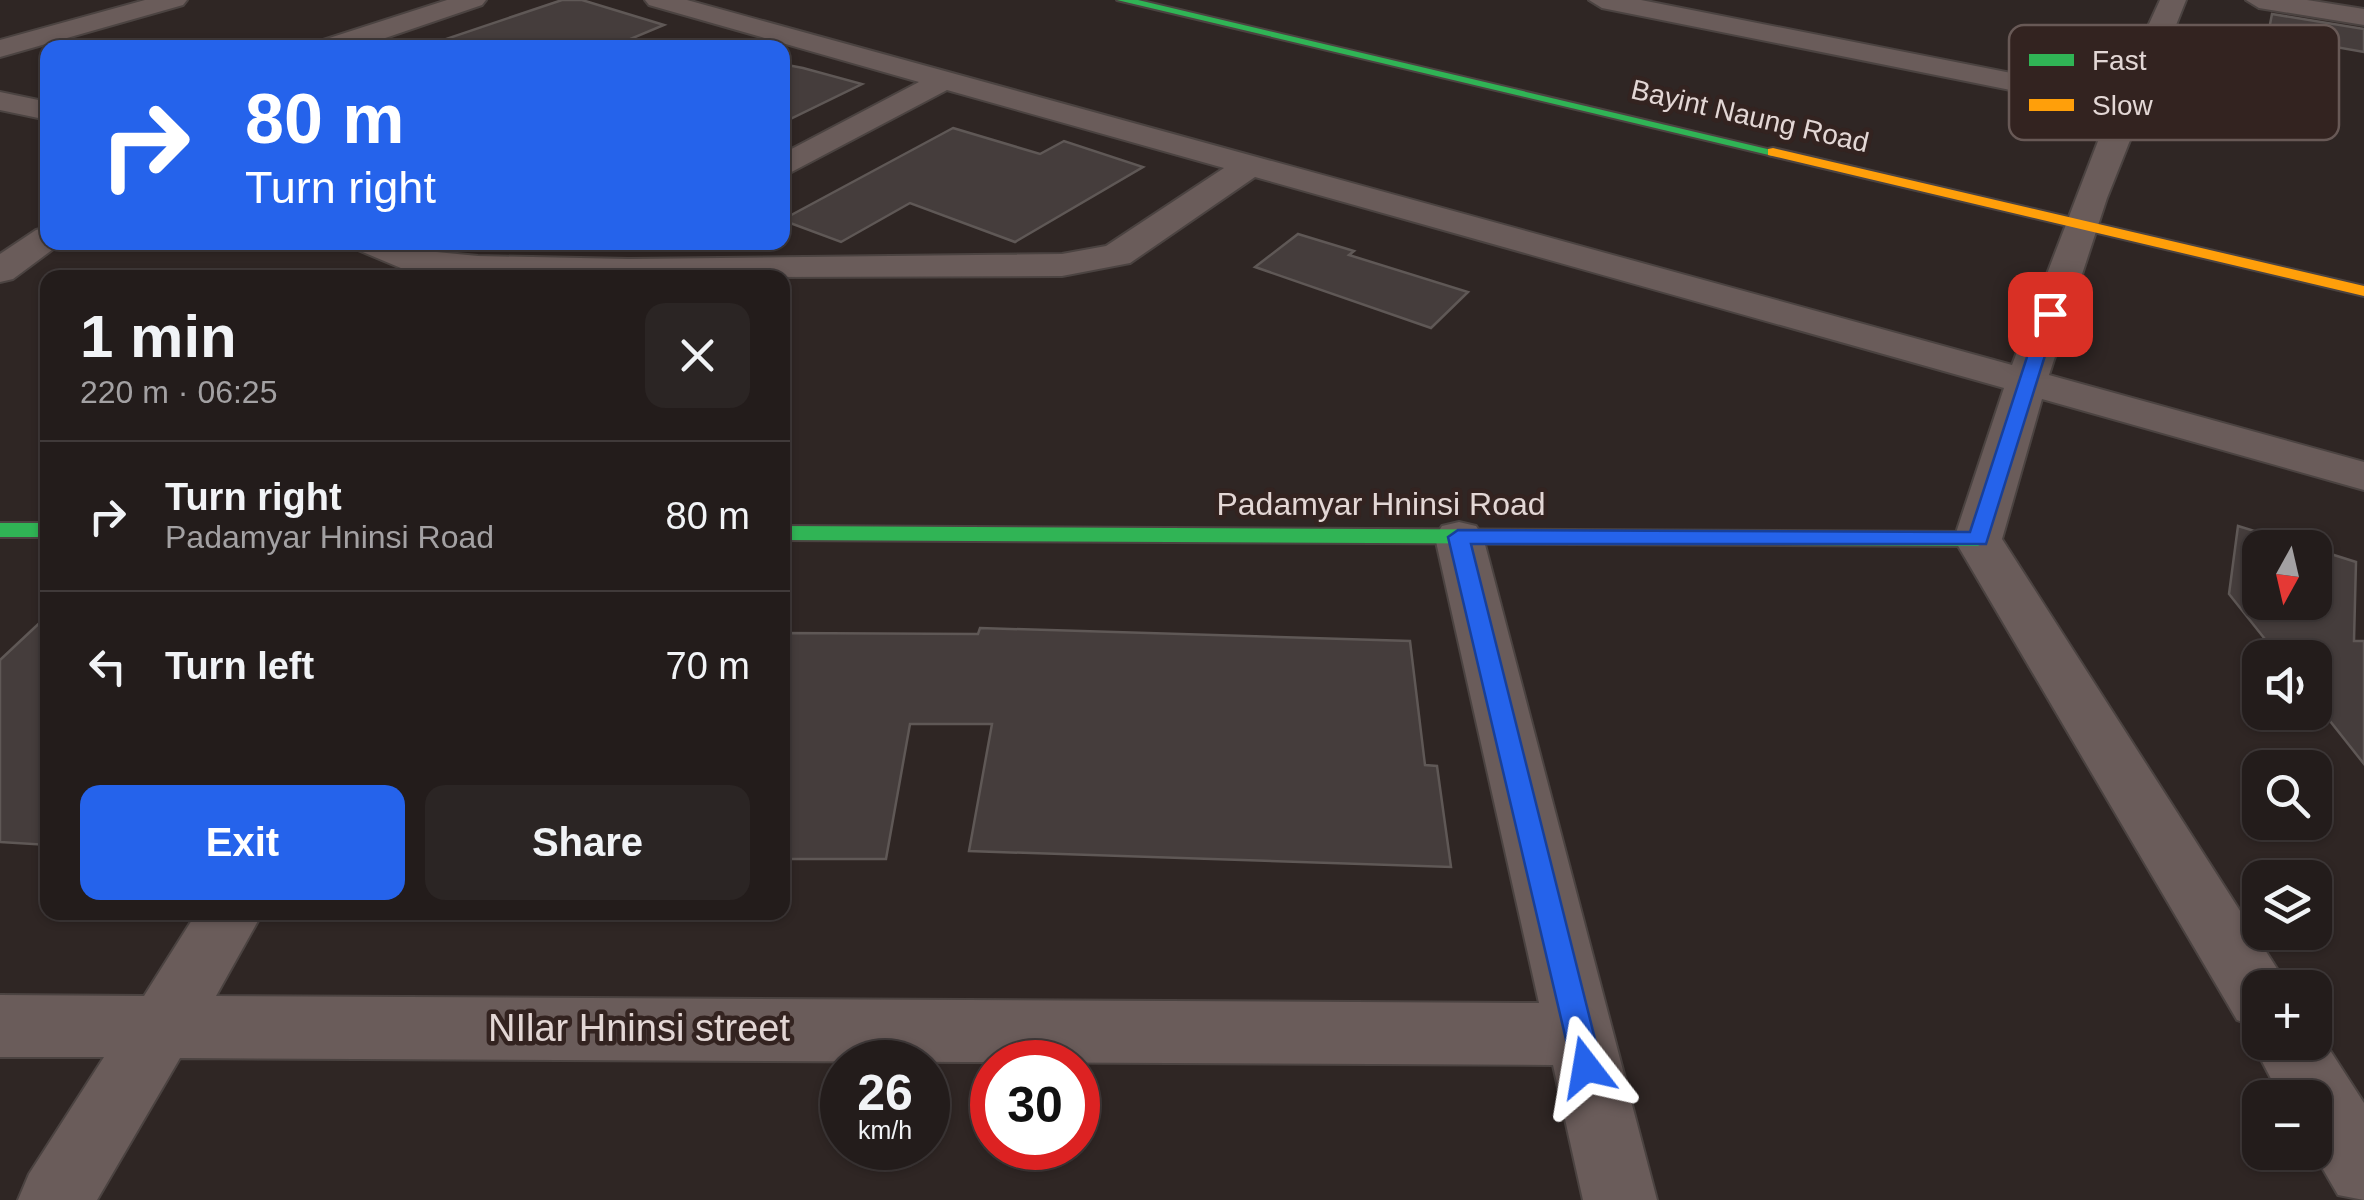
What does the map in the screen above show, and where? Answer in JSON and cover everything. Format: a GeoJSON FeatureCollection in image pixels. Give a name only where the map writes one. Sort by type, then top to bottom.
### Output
{"type":"FeatureCollection","features":[{"type":"Feature","properties":{"kind":"main road","name":"Bayint Naung Road"},"geometry":{"type":"LineString","coordinates":[[1122,0],[2086,206],[2364,291]]}},
{"type":"Feature","properties":{"kind":"main road"},"geometry":{"type":"LineString","coordinates":[[1193,16],[1226,0]]}},
{"type":"Feature","properties":{"kind":"main road"},"geometry":{"type":"LineString","coordinates":[[0,530],[40,530]]}},
{"type":"Feature","properties":{"kind":"main road","name":"Padamyar Hninsi Road"},"geometry":{"type":"LineString","coordinates":[[790,534],[1978,539]]}},
{"type":"Feature","properties":{"kind":"street"},"geometry":{"type":"LineString","coordinates":[[0,49],[174,0]]}},
{"type":"Feature","properties":{"kind":"street"},"geometry":{"type":"LineString","coordinates":[[351,40],[473,0]]}},
{"type":"Feature","properties":{"kind":"street"},"geometry":{"type":"LineString","coordinates":[[658,0],[2364,476]]}},
{"type":"Feature","properties":{"kind":"street"},"geometry":{"type":"LineString","coordinates":[[1602,0],[2009,81]]}},
{"type":"Feature","properties":{"kind":"street"},"geometry":{"type":"LineString","coordinates":[[2161,25],[2173,0]]}},
{"type":"Feature","properties":{"kind":"street"},"geometry":{"type":"LineString","coordinates":[[2259,0],[2364,17]]}},
{"type":"Feature","properties":{"kind":"street"},"geometry":{"type":"LineString","coordinates":[[698,40],[738,23]]}},
{"type":"Feature","properties":{"kind":"street"},"geometry":{"type":"LineString","coordinates":[[790,162],[942,81]]}},
{"type":"Feature","properties":{"kind":"street"},"geometry":{"type":"LineString","coordinates":[[0,101],[40,110]]}},
{"type":"Feature","properties":{"kind":"street"},"geometry":{"type":"LineString","coordinates":[[2111,140],[2026,381],[1978,539],[2242,971]]}},
{"type":"Feature","properties":{"kind":"street"},"geometry":{"type":"LineString","coordinates":[[790,271],[1062,265],[1117,254],[1250,166]]}},
{"type":"Feature","properties":{"kind":"street"},"geometry":{"type":"LineString","coordinates":[[0,271],[40,243]]}},
{"type":"Feature","properties":{"kind":"street"},"geometry":{"type":"LineString","coordinates":[[387,250],[408,260],[542,270]]}},
{"type":"Feature","properties":{"kind":"street"},"geometry":{"type":"LineString","coordinates":[[631,270],[649,250]]}},
{"type":"Feature","properties":{"kind":"street"},"geometry":{"type":"LineString","coordinates":[[1458,537],[1620,1200]]}},
{"type":"Feature","properties":{"kind":"street"},"geometry":{"type":"LineString","coordinates":[[55,1200],[227,920]]}},
{"type":"Feature","properties":{"kind":"street","name":"NIlar Hninsi street"},"geometry":{"type":"LineString","coordinates":[[0,1026],[1578,1034]]}},
{"type":"Feature","properties":{"kind":"street"},"geometry":{"type":"LineString","coordinates":[[2297,1060],[2364,1170]]}},
{"type":"Feature","properties":{"kind":"building"},"geometry":{"type":"Polygon","coordinates":[[[562,0],[582,0],[664,25],[628,40],[443,40],[562,0]]]}},
{"type":"Feature","properties":{"kind":"building"},"geometry":{"type":"Polygon","coordinates":[[[2272,14],[2364,29],[2364,52],[2339,48],[2339,25],[2270,25],[2272,14]]]}},
{"type":"Feature","properties":{"kind":"building"},"geometry":{"type":"Polygon","coordinates":[[[790,66],[862,84],[790,119],[790,66]]]}},
{"type":"Feature","properties":{"kind":"building"},"geometry":{"type":"Polygon","coordinates":[[[953,128],[1040,154],[1064,141],[1143,167],[1015,242],[910,203],[841,242],[790,223],[790,216],[953,128]]]}},
{"type":"Feature","properties":{"kind":"building"},"geometry":{"type":"Polygon","coordinates":[[[1298,234],[1354,251],[1349,255],[1468,292],[1431,328],[1255,267],[1298,234]]]}},
{"type":"Feature","properties":{"kind":"building"},"geometry":{"type":"Polygon","coordinates":[[[2238,526],[2251,530],[2242,530],[2242,610],[2229,594],[2238,526]]]}},
{"type":"Feature","properties":{"kind":"building"},"geometry":{"type":"Polygon","coordinates":[[[2332,554],[2356,562],[2354,641],[2364,641],[2364,764],[2332,724],[2332,640],[2266,640],[2250,620],[2332,620],[2332,554]]]}},
{"type":"Feature","properties":{"kind":"building"},"geometry":{"type":"Polygon","coordinates":[[[40,622],[40,844],[0,842],[0,660],[40,622]]]}},
{"type":"Feature","properties":{"kind":"building"},"geometry":{"type":"Polygon","coordinates":[[[980,628],[1410,641],[1425,765],[1437,766],[1451,867],[969,851],[992,724],[910,724],[886,859],[790,859],[790,633],[978,634],[980,628]]]}},
{"type":"Feature","properties":{"kind":"traffic: fast"},"geometry":{"type":"LineString","coordinates":[[1123,0],[1773,152]]}},
{"type":"Feature","properties":{"kind":"traffic: fast"},"geometry":{"type":"LineString","coordinates":[[0,530],[40,530]]}},
{"type":"Feature","properties":{"kind":"traffic: fast"},"geometry":{"type":"LineString","coordinates":[[790,533],[1978,539]]}},
{"type":"Feature","properties":{"kind":"traffic: slow"},"geometry":{"type":"LineString","coordinates":[[1773,152],[2364,291]]}},
{"type":"Feature","properties":{"kind":"route"},"geometry":{"type":"LineString","coordinates":[[1586,1067],[1458,537],[1978,539],[2050,314]]}}]}
